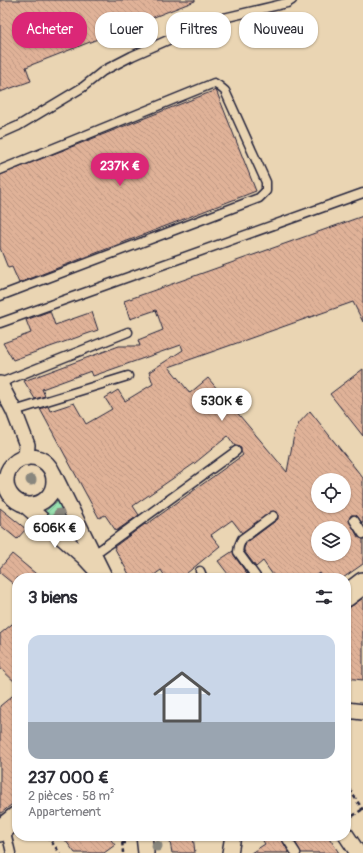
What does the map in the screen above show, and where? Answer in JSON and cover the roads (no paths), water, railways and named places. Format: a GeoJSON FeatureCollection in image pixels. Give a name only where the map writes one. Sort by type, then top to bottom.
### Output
{"type":"FeatureCollection","features":[{"type":"Feature","properties":{"kind":"main road"},"geometry":{"type":"LineString","coordinates":[[351,592],[363,583]]}},
{"type":"Feature","properties":{"kind":"street"},"geometry":{"type":"LineString","coordinates":[[0,383],[14,411],[27,445],[26,458]]}},
{"type":"Feature","properties":{"kind":"street"},"geometry":{"type":"LineString","coordinates":[[51,470],[53,478],[51,493],[46,499],[39,503],[31,505],[17,501],[11,496],[3,484],[9,469],[14,464],[26,458],[41,460],[47,464],[51,470],[102,573]]}},
{"type":"Feature","properties":{"kind":"street"},"geometry":{"type":"LineString","coordinates":[[24,504],[83,556],[99,573]]}},
{"type":"Feature","properties":{"kind":"street"},"geometry":{"type":"LineString","coordinates":[[351,711],[363,712]]}},
{"type":"Feature","properties":{"kind":"street"},"geometry":{"type":"LineString","coordinates":[[145,841],[146,853]]}},
{"type":"Feature","properties":{"kind":"street"},"geometry":{"type":"LineString","coordinates":[[230,853],[232,841]]}},
{"type":"Feature","properties":{"kind":"street"},"geometry":{"type":"LineString","coordinates":[[350,841],[358,853]]}},
{"type":"Feature","properties":{"kind":"lane"},"geometry":{"type":"LineString","coordinates":[[0,134],[18,126],[83,87],[103,71],[132,56],[211,21],[287,3],[292,0]]}},
{"type":"Feature","properties":{"kind":"lane"},"geometry":{"type":"LineString","coordinates":[[0,170],[214,83],[225,91],[266,182],[266,191],[259,198],[1,294]]}},
{"type":"Feature","properties":{"kind":"lane"},"geometry":{"type":"LineString","coordinates":[[0,323],[363,193]]}},
{"type":"Feature","properties":{"kind":"lane"},"geometry":{"type":"LineString","coordinates":[[0,383],[128,332]]}},
{"type":"Feature","properties":{"kind":"lane"},"geometry":{"type":"LineString","coordinates":[[14,411],[128,376]]}},
{"type":"Feature","properties":{"kind":"lane"},"geometry":{"type":"LineString","coordinates":[[93,555],[236,451]]}},
{"type":"Feature","properties":{"kind":"lane"},"geometry":{"type":"LineString","coordinates":[[253,573],[238,552],[239,546],[242,539],[273,516]]}},
{"type":"Feature","properties":{"kind":"lane"},"geometry":{"type":"LineString","coordinates":[[354,520],[363,534]]}},
{"type":"Feature","properties":{"kind":"lane"},"geometry":{"type":"LineString","coordinates":[[7,825],[11,853]]}},
{"type":"Feature","properties":{"kind":"lane"},"geometry":{"type":"LineString","coordinates":[[288,841],[296,853]]}}]}
